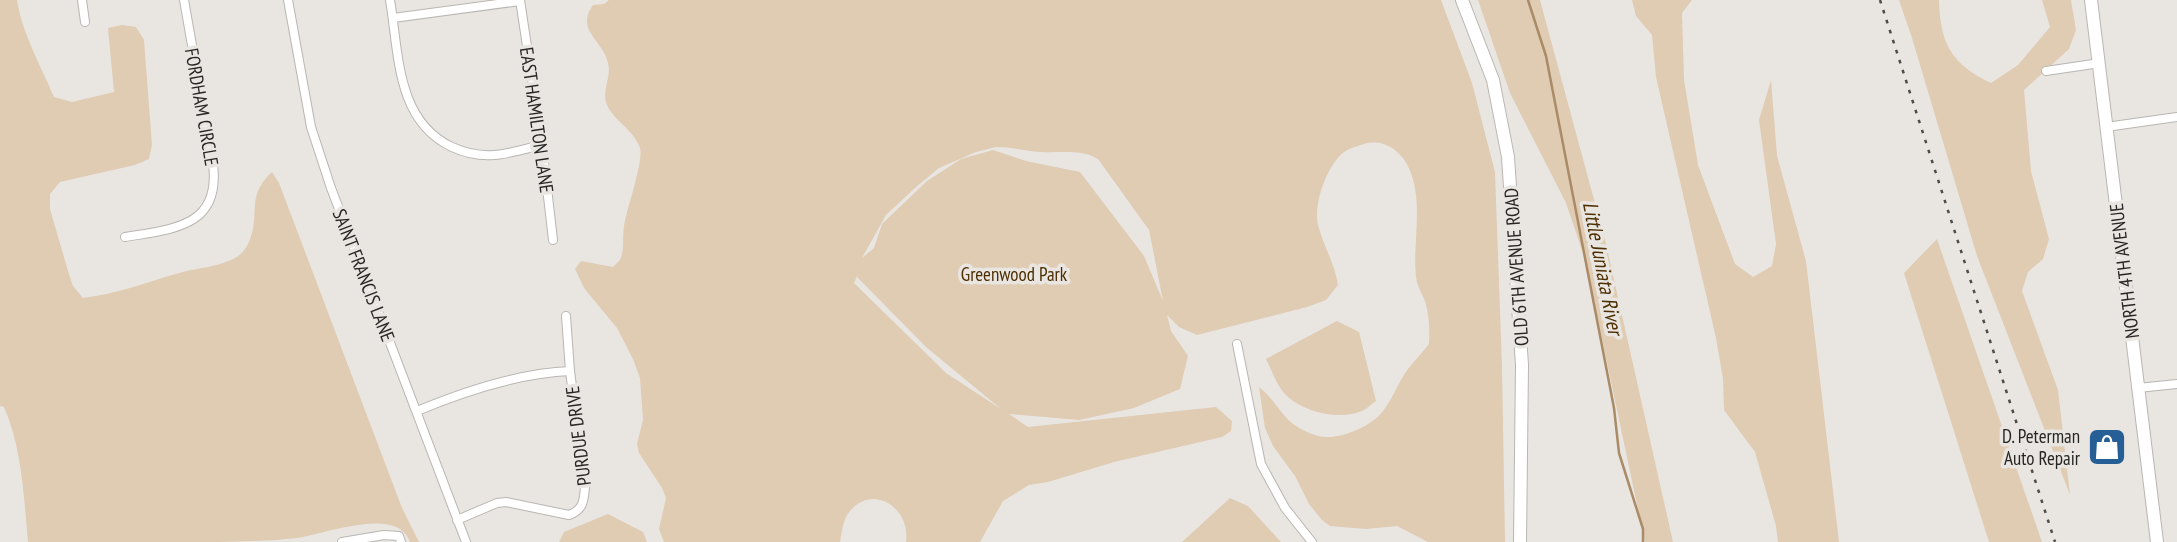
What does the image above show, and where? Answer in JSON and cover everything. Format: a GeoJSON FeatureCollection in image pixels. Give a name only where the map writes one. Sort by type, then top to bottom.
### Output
{"type":"FeatureCollection","features":[{"type":"Feature","properties":{"kind":"main road","name":"OLD 6TH AVENUE ROAD"},"geometry":{"type":"LineString","coordinates":[[1462,0],[1493,80],[1508,157],[1522,365],[1520,542]]}},
{"type":"Feature","properties":{"kind":"main road","name":"NORTH 4TH AVENUE"},"geometry":{"type":"LineString","coordinates":[[2091,0],[2157,542]]}},
{"type":"Feature","properties":{"kind":"street"},"geometry":{"type":"LineString","coordinates":[[82,0],[85,22]]}},
{"type":"Feature","properties":{"kind":"street","name":"FORDHAM CIRCLE"},"geometry":{"type":"LineString","coordinates":[[125,237],[185,225],[197,218],[213,195],[213,164],[184,0]]}},
{"type":"Feature","properties":{"kind":"street","name":"SAINT FRANCIS LANE"},"geometry":{"type":"LineString","coordinates":[[288,0],[311,127],[331,188],[466,542]]}},
{"type":"Feature","properties":{"kind":"street"},"geometry":{"type":"LineString","coordinates":[[390,0],[404,89],[413,112],[432,135],[454,148],[478,155],[495,155],[542,145]]}},
{"type":"Feature","properties":{"kind":"street"},"geometry":{"type":"LineString","coordinates":[[393,18],[520,0]]}},
{"type":"Feature","properties":{"kind":"street","name":"EAST HAMILTON LANE"},"geometry":{"type":"LineString","coordinates":[[520,0],[553,240]]}},
{"type":"Feature","properties":{"kind":"street"},"geometry":{"type":"LineString","coordinates":[[2046,71],[2100,63]]}},
{"type":"Feature","properties":{"kind":"street"},"geometry":{"type":"LineString","coordinates":[[2106,127],[2177,117]]}},
{"type":"Feature","properties":{"kind":"street","name":"PURDUE DRIVE"},"geometry":{"type":"LineString","coordinates":[[457,520],[497,503],[506,502],[569,516],[577,513],[582,506],[585,487],[566,316]]}},
{"type":"Feature","properties":{"kind":"street"},"geometry":{"type":"LineString","coordinates":[[1237,344],[1261,464],[1285,509],[1312,542]]}},
{"type":"Feature","properties":{"kind":"street"},"geometry":{"type":"LineString","coordinates":[[417,411],[474,390],[551,372],[570,371]]}},
{"type":"Feature","properties":{"kind":"street"},"geometry":{"type":"LineString","coordinates":[[2138,388],[2177,384]]}},
{"type":"Feature","properties":{"kind":"street"},"geometry":{"type":"LineString","coordinates":[[342,542],[384,535],[400,539]]}},
{"type":"Feature","properties":{"kind":"green space"},"geometry":{"type":"Polygon","coordinates":[[[0,0],[17,0],[27,37],[54,97],[72,102],[114,92],[108,28],[122,25],[136,27],[144,40],[152,145],[149,159],[135,165],[60,182],[50,194],[50,209],[73,286],[83,298],[96,296],[234,258],[242,253],[249,242],[256,198],[272,172],[279,183],[402,508],[419,542],[410,542],[403,531],[391,525],[376,523],[297,538],[269,540],[28,542],[15,439],[4,407],[0,406],[0,0]]]}},
{"type":"Feature","properties":{"kind":"green space","name":"Greenwood Park"},"geometry":{"type":"Polygon","coordinates":[[[609,0],[1441,0],[1472,83],[1495,172],[1505,542],[1428,542],[1397,526],[1366,529],[1330,526],[1309,504],[1265,428],[1259,387],[1291,422],[1314,435],[1333,437],[1365,426],[1383,411],[1405,374],[1429,344],[1427,311],[1416,277],[1417,203],[1411,174],[1405,161],[1392,148],[1370,143],[1351,148],[1338,158],[1327,175],[1320,196],[1318,225],[1338,285],[1326,300],[1197,335],[1179,327],[1167,315],[1171,331],[1188,356],[1180,389],[1134,408],[1079,420],[1009,414],[1028,427],[1216,407],[1232,421],[1231,431],[1222,437],[1029,485],[1003,501],[980,542],[906,542],[903,519],[897,510],[888,503],[869,499],[850,511],[843,525],[840,542],[664,542],[659,529],[666,498],[639,453],[637,444],[643,420],[640,378],[617,328],[584,288],[575,269],[581,261],[613,267],[620,260],[625,219],[641,155],[637,142],[610,111],[605,100],[608,63],[587,22],[593,5],[604,4],[609,0]],[[996,147],[976,152],[939,168],[916,187],[886,215],[862,258],[874,248],[882,224],[927,181],[961,159],[993,150],[1026,161],[1080,172],[1144,256],[1163,301],[1149,230],[1098,159],[1078,153],[996,147]],[[858,274],[854,283],[946,373],[1001,409],[926,347],[857,277],[858,274]]]}},
{"type":"Feature","properties":{"kind":"green space"},"geometry":{"type":"Polygon","coordinates":[[[1478,0],[1540,0],[1606,244],[1673,542],[1645,542],[1585,259],[1566,203],[1510,93],[1478,0]]]}},
{"type":"Feature","properties":{"kind":"green space"},"geometry":{"type":"Polygon","coordinates":[[[1632,0],[1692,0],[1682,13],[1684,80],[1698,165],[1735,264],[1753,277],[1772,266],[1776,244],[1759,120],[1771,80],[1777,156],[1806,261],[1839,542],[1778,542],[1755,452],[1724,410],[1723,379],[1716,338],[1656,77],[1652,35],[1636,16],[1632,0]]]}},
{"type":"Feature","properties":{"kind":"green space"},"geometry":{"type":"Polygon","coordinates":[[[1899,0],[1939,0],[1942,28],[1950,51],[1966,68],[1991,83],[2018,65],[2050,27],[2042,0],[2071,0],[2076,30],[2069,49],[2024,90],[2031,171],[2049,239],[2043,259],[2028,272],[2022,291],[2058,390],[2070,495],[1977,256],[1899,0]]]}},
{"type":"Feature","properties":{"kind":"green space"},"geometry":{"type":"Polygon","coordinates":[[[1937,239],[2042,542],[1989,542],[1904,273],[1937,239]]]}},
{"type":"Feature","properties":{"kind":"green space"},"geometry":{"type":"Polygon","coordinates":[[[1337,321],[1359,332],[1376,401],[1353,414],[1334,415],[1295,403],[1281,389],[1266,359],[1337,321]]]}},
{"type":"Feature","properties":{"kind":"green space"},"geometry":{"type":"Polygon","coordinates":[[[1230,498],[1248,506],[1281,542],[1182,542],[1230,498]]]}},
{"type":"Feature","properties":{"kind":"green space"},"geometry":{"type":"Polygon","coordinates":[[[608,514],[643,532],[647,542],[559,542],[564,532],[608,514]]]}},
{"type":"Feature","properties":{"kind":"waterway","name":"Little Juniata River"},"geometry":{"type":"LineString","coordinates":[[1528,0],[1546,56],[1614,408],[1619,453],[1643,529],[1643,542]]}},
{"type":"Feature","properties":{"kind":"railway"},"geometry":{"type":"LineString","coordinates":[[1880,0],[2055,542]]}},
{"type":"Feature","properties":{"kind":"place","name":"D. Peterman Auto Repair"},"geometry":{"type":"Point","coordinates":[2107,447]}}]}
